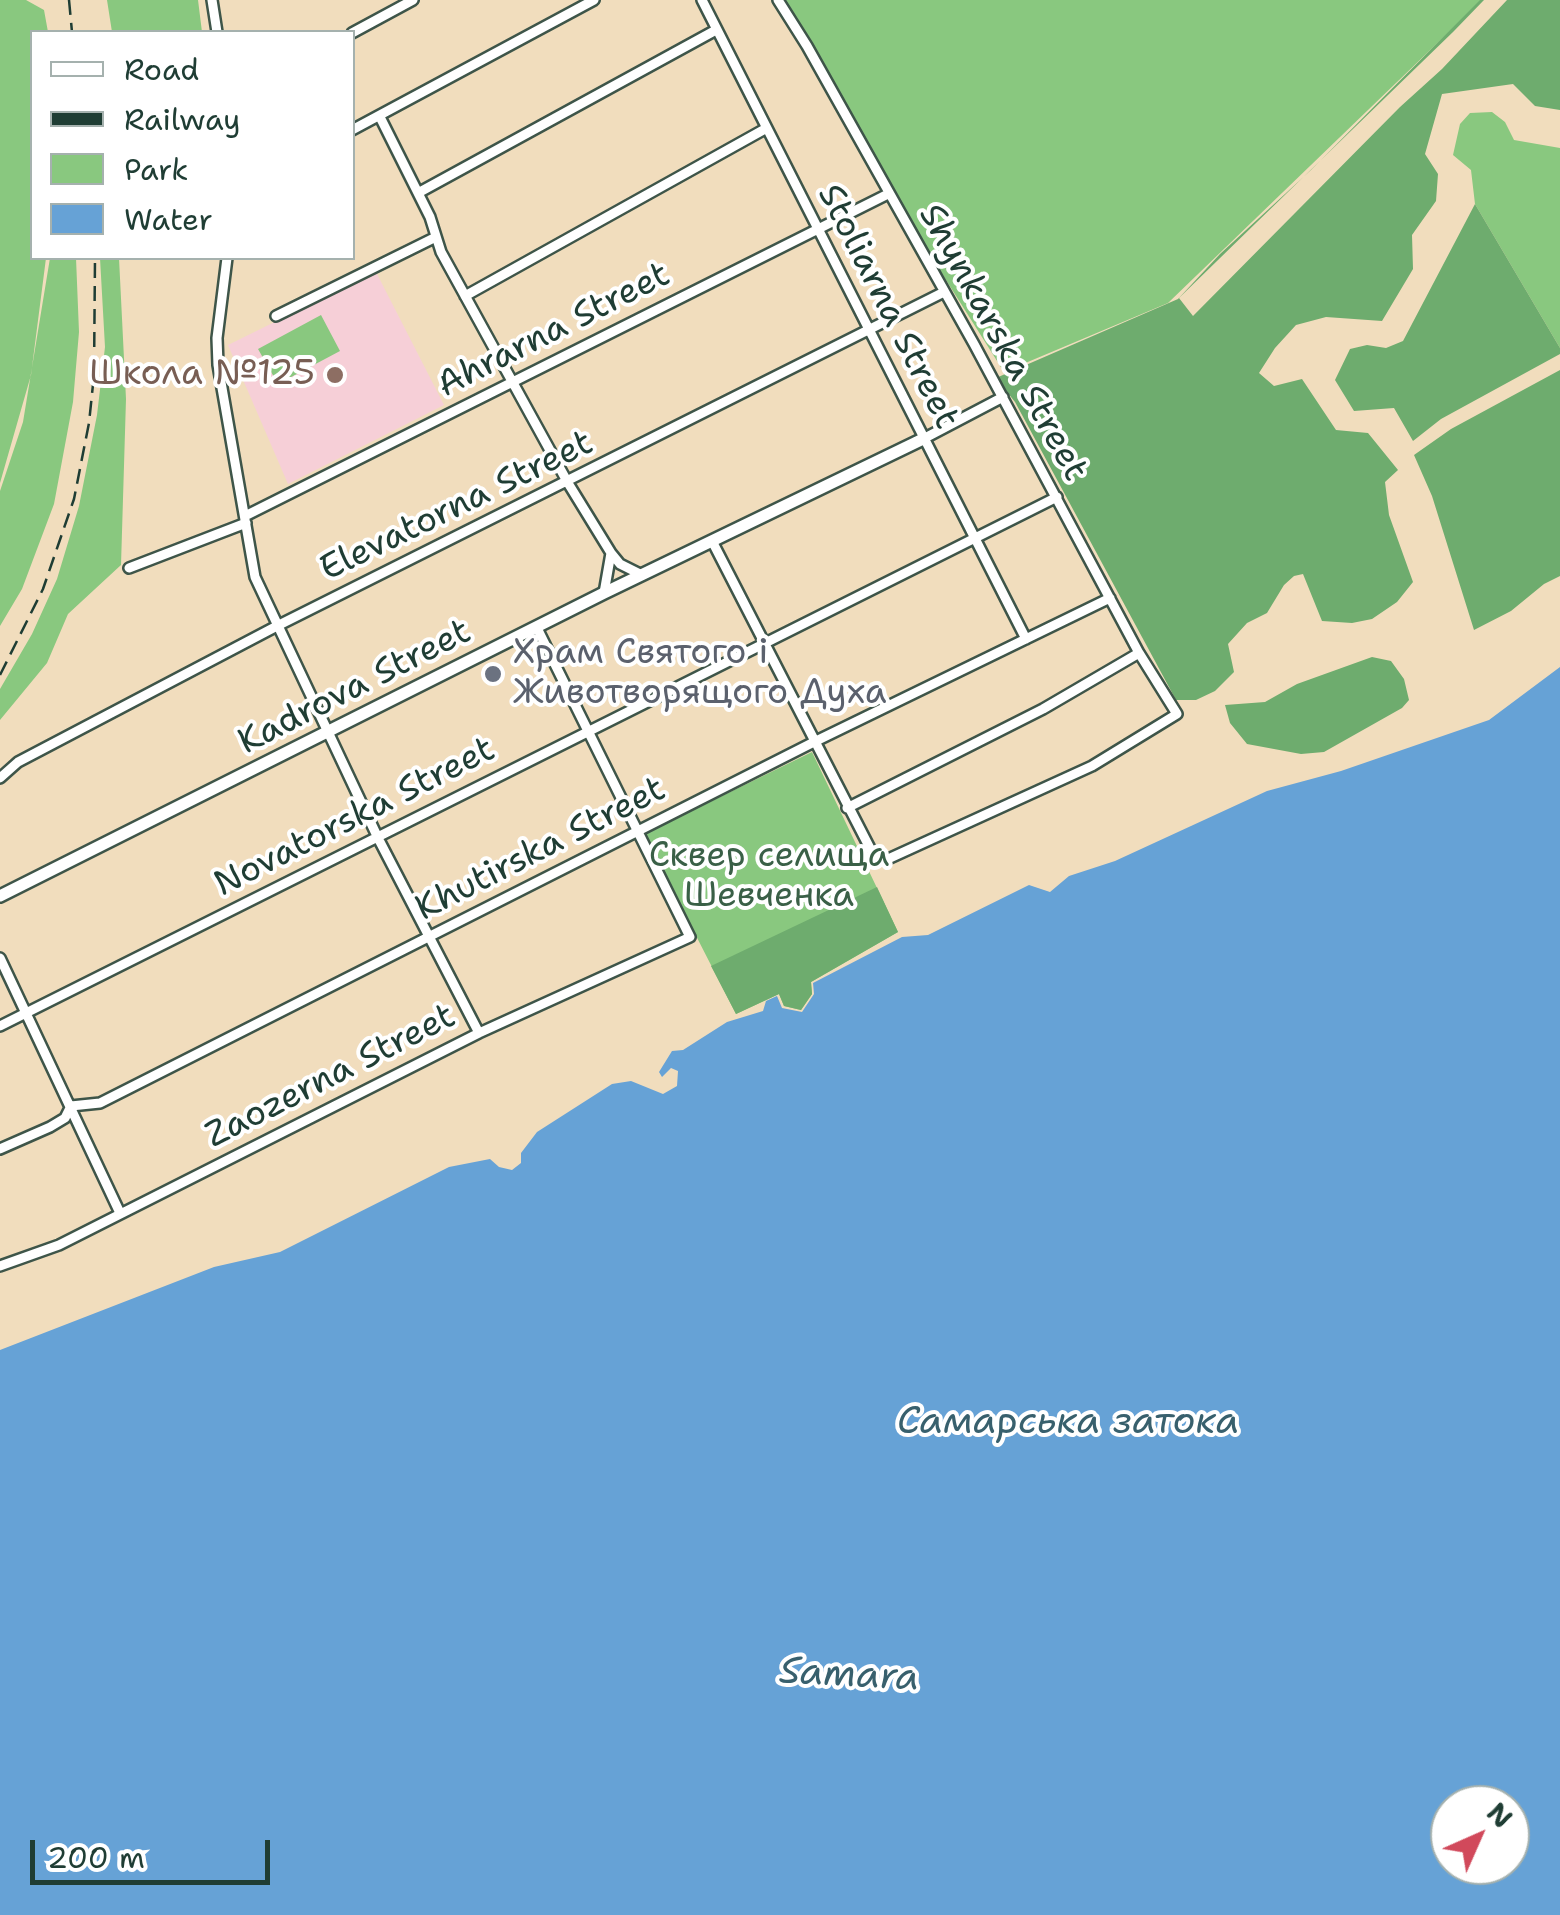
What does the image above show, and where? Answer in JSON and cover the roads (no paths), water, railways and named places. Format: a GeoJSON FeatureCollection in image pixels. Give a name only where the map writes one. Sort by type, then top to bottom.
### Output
{"type":"FeatureCollection","features":[{"type":"Feature","properties":{"kind":"street"},"geometry":{"type":"LineString","coordinates":[[212,0],[216,30]]}},
{"type":"Feature","properties":{"kind":"street"},"geometry":{"type":"LineString","coordinates":[[355,30],[413,0]]}},
{"type":"Feature","properties":{"kind":"street"},"geometry":{"type":"LineString","coordinates":[[355,129],[594,0]]}},
{"type":"Feature","properties":{"kind":"street","name":"Stoliarna Street"},"geometry":{"type":"LineString","coordinates":[[702,0],[1026,638]]}},
{"type":"Feature","properties":{"kind":"street","name":"Shynkarska Street"},"geometry":{"type":"LineString","coordinates":[[778,0],[1003,397],[1139,654],[1177,714],[1092,766],[888,859],[875,858],[847,808]]}},
{"type":"Feature","properties":{"kind":"street"},"geometry":{"type":"LineString","coordinates":[[418,193],[716,30]]}},
{"type":"Feature","properties":{"kind":"street"},"geometry":{"type":"LineString","coordinates":[[380,117],[466,296],[568,482],[611,553],[620,564],[642,576]]}},
{"type":"Feature","properties":{"kind":"street"},"geometry":{"type":"LineString","coordinates":[[466,296],[765,129]]}},
{"type":"Feature","properties":{"kind":"street","name":"Ahrarna Street"},"geometry":{"type":"LineString","coordinates":[[129,568],[246,519],[888,194]]}},
{"type":"Feature","properties":{"kind":"street"},"geometry":{"type":"LineString","coordinates":[[276,316],[436,237]]}},
{"type":"Feature","properties":{"kind":"street"},"geometry":{"type":"LineString","coordinates":[[227,260],[217,338],[218,365],[256,576],[378,838],[479,1033]]}},
{"type":"Feature","properties":{"kind":"street","name":"Elevatorna Street"},"geometry":{"type":"LineString","coordinates":[[0,778],[18,762],[277,626],[944,292]]}},
{"type":"Feature","properties":{"kind":"street","name":"Kadrova Street"},"geometry":{"type":"LineString","coordinates":[[0,896],[1003,397]]}},
{"type":"Feature","properties":{"kind":"street","name":"Novatorska Street"},"geometry":{"type":"LineString","coordinates":[[0,1026],[1056,497]]}},
{"type":"Feature","properties":{"kind":"street"},"geometry":{"type":"LineString","coordinates":[[712,542],[847,808],[1139,654]]}},
{"type":"Feature","properties":{"kind":"street"},"geometry":{"type":"LineString","coordinates":[[604,593],[611,553]]}},
{"type":"Feature","properties":{"kind":"street","name":"Khutirska Street"},"geometry":{"type":"LineString","coordinates":[[0,1149],[64,1118],[71,1106],[100,1103],[816,741],[1110,598]]}},
{"type":"Feature","properties":{"kind":"street"},"geometry":{"type":"LineString","coordinates":[[537,628],[637,832]]}},
{"type":"Feature","properties":{"kind":"street","name":"Zaozerna Street"},"geometry":{"type":"LineString","coordinates":[[0,1266],[59,1245],[479,1033],[688,940],[690,932],[637,832]]}},
{"type":"Feature","properties":{"kind":"street"},"geometry":{"type":"LineString","coordinates":[[0,958],[120,1213]]}},
{"type":"Feature","properties":{"kind":"water","name":"Самарська затока"},"geometry":{"type":"Polygon","coordinates":[[[1560,667],[1560,1915],[0,1915],[0,1350],[214,1267],[280,1252],[449,1167],[490,1159],[499,1167],[512,1170],[521,1163],[521,1153],[537,1132],[612,1084],[631,1081],[663,1094],[677,1086],[678,1071],[671,1068],[662,1077],[659,1072],[672,1051],[683,1050],[727,1022],[763,1011],[766,1001],[777,996],[782,1008],[802,1012],[814,994],[813,983],[902,937],[928,935],[1029,885],[1050,892],[1069,876],[1115,861],[1267,791],[1341,771],[1489,720],[1560,667]]]}},
{"type":"Feature","properties":{"kind":"railway"},"geometry":{"type":"LineString","coordinates":[[69,0],[72,30]]}},
{"type":"Feature","properties":{"kind":"railway"},"geometry":{"type":"LineString","coordinates":[[0,675],[43,589],[74,499],[94,375],[95,260]]}},
{"type":"Feature","properties":{"kind":"place","name":"Школа №125"},"geometry":{"type":"Point","coordinates":[335,375]}},
{"type":"Feature","properties":{"kind":"place","name":"Храм Святого і Животворящого Духа"},"geometry":{"type":"Point","coordinates":[493,674]}},
{"type":"Feature","properties":{"kind":"park label","name":"Сквер селища Шевченка"},"geometry":{"type":"Point","coordinates":[769,877]}},
{"type":"Feature","properties":{"kind":"water label","name":"Samara"},"geometry":{"type":"Point","coordinates":[849,1676]}}]}
